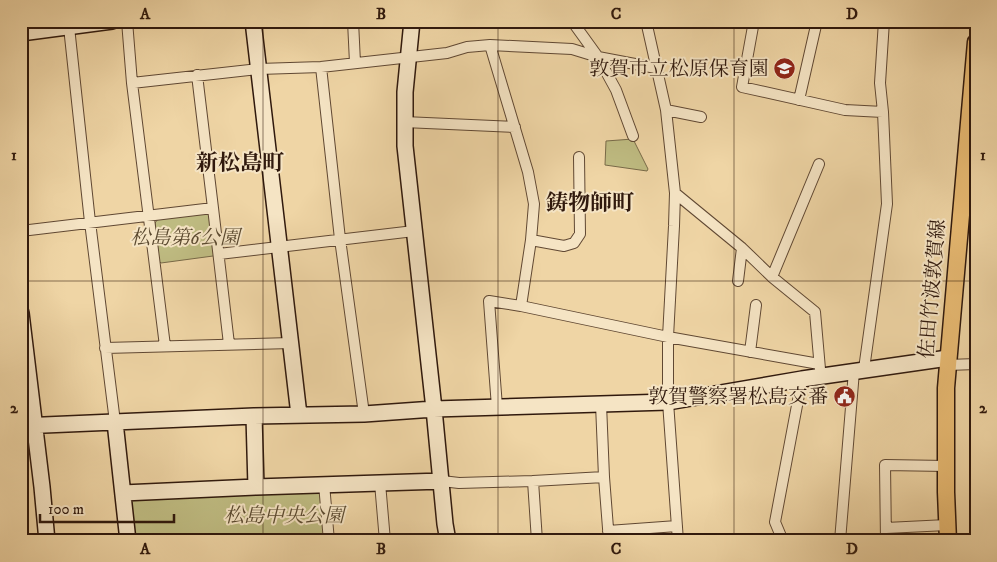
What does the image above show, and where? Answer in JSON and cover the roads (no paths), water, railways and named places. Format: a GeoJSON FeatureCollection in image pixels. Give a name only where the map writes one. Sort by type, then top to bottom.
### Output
{"type":"FeatureCollection","features":[{"type":"Feature","properties":{"kind":"main road","name":"佐田竹波敦賀線"},"geometry":{"type":"LineString","coordinates":[[947,533],[946,388],[976,42]]}},
{"type":"Feature","properties":{"kind":"street"},"geometry":{"type":"LineString","coordinates":[[21,32],[112,21]]}},
{"type":"Feature","properties":{"kind":"street"},"geometry":{"type":"LineString","coordinates":[[127,21],[132,83],[164,346]]}},
{"type":"Feature","properties":{"kind":"street"},"geometry":{"type":"LineString","coordinates":[[253,21],[299,416]]}},
{"type":"Feature","properties":{"kind":"street"},"geometry":{"type":"LineString","coordinates":[[353,21],[355,63]]}},
{"type":"Feature","properties":{"kind":"street"},"geometry":{"type":"LineString","coordinates":[[412,21],[405,92],[405,146],[448,541]]}},
{"type":"Feature","properties":{"kind":"street"},"geometry":{"type":"LineString","coordinates":[[572,21],[598,57],[616,90],[633,136]]}},
{"type":"Feature","properties":{"kind":"street"},"geometry":{"type":"LineString","coordinates":[[646,21],[666,110],[675,193],[668,337],[668,402],[678,541]]}},
{"type":"Feature","properties":{"kind":"street"},"geometry":{"type":"LineString","coordinates":[[754,21],[742,87],[845,110],[883,112]]}},
{"type":"Feature","properties":{"kind":"street"},"geometry":{"type":"LineString","coordinates":[[799,100],[816,21]]}},
{"type":"Feature","properties":{"kind":"street"},"geometry":{"type":"LineString","coordinates":[[840,541],[859,370],[887,204],[880,83],[884,21]]}},
{"type":"Feature","properties":{"kind":"street"},"geometry":{"type":"LineString","coordinates":[[69,27],[128,541]]}},
{"type":"Feature","properties":{"kind":"street"},"geometry":{"type":"LineString","coordinates":[[132,83],[258,69],[321,67],[447,53],[467,46],[490,45],[572,49],[598,57],[656,68]]}},
{"type":"Feature","properties":{"kind":"street"},"geometry":{"type":"LineString","coordinates":[[490,45],[528,172],[534,204],[531,240],[521,306]]}},
{"type":"Feature","properties":{"kind":"street"},"geometry":{"type":"LineString","coordinates":[[321,67],[340,239],[364,414]]}},
{"type":"Feature","properties":{"kind":"street"},"geometry":{"type":"LineString","coordinates":[[197,75],[230,344]]}},
{"type":"Feature","properties":{"kind":"street"},"geometry":{"type":"LineString","coordinates":[[666,110],[701,117]]}},
{"type":"Feature","properties":{"kind":"street"},"geometry":{"type":"LineString","coordinates":[[404,122],[514,127]]}},
{"type":"Feature","properties":{"kind":"street"},"geometry":{"type":"LineString","coordinates":[[531,240],[564,246],[574,243],[580,234],[579,157]]}},
{"type":"Feature","properties":{"kind":"street"},"geometry":{"type":"LineString","coordinates":[[772,277],[819,164]]}},
{"type":"Feature","properties":{"kind":"street"},"geometry":{"type":"LineString","coordinates":[[675,193],[815,312],[820,370]]}},
{"type":"Feature","properties":{"kind":"street"},"geometry":{"type":"LineString","coordinates":[[21,231],[213,208]]}},
{"type":"Feature","properties":{"kind":"street"},"geometry":{"type":"LineString","coordinates":[[219,254],[414,232]]}},
{"type":"Feature","properties":{"kind":"street"},"geometry":{"type":"LineString","coordinates":[[738,281],[742,248]]}},
{"type":"Feature","properties":{"kind":"street"},"geometry":{"type":"LineString","coordinates":[[497,407],[489,302],[521,306],[750,352],[820,370],[859,370],[948,361],[976,364]]}},
{"type":"Feature","properties":{"kind":"street"},"geometry":{"type":"LineString","coordinates":[[750,352],[756,305]]}},
{"type":"Feature","properties":{"kind":"street"},"geometry":{"type":"LineString","coordinates":[[21,313],[28,425],[42,487],[47,541]]}},
{"type":"Feature","properties":{"kind":"street"},"geometry":{"type":"LineString","coordinates":[[105,348],[291,343]]}},
{"type":"Feature","properties":{"kind":"street"},"geometry":{"type":"LineString","coordinates":[[28,425],[668,402],[802,379],[820,370]]}},
{"type":"Feature","properties":{"kind":"street"},"geometry":{"type":"LineString","coordinates":[[783,541],[775,522],[802,379]]}},
{"type":"Feature","properties":{"kind":"street"},"geometry":{"type":"LineString","coordinates":[[601,404],[608,536],[677,526]]}},
{"type":"Feature","properties":{"kind":"street"},"geometry":{"type":"LineString","coordinates":[[254,416],[256,487]]}},
{"type":"Feature","properties":{"kind":"street"},"geometry":{"type":"LineString","coordinates":[[886,541],[885,465],[946,466]]}},
{"type":"Feature","properties":{"kind":"street"},"geometry":{"type":"LineString","coordinates":[[122,493],[324,484],[442,481],[459,484],[604,477]]}},
{"type":"Feature","properties":{"kind":"street"},"geometry":{"type":"LineString","coordinates":[[533,481],[537,541]]}},
{"type":"Feature","properties":{"kind":"street"},"geometry":{"type":"LineString","coordinates":[[380,483],[385,541]]}},
{"type":"Feature","properties":{"kind":"street"},"geometry":{"type":"LineString","coordinates":[[324,484],[329,541]]}},
{"type":"Feature","properties":{"kind":"street"},"geometry":{"type":"LineString","coordinates":[[886,528],[947,533]]}},
{"type":"Feature","properties":{"kind":"place","name":"敦賀市立松原保育園"},"geometry":{"type":"Point","coordinates":[785,69]}},
{"type":"Feature","properties":{"kind":"place","name":"敦賀警察署松島交番"},"geometry":{"type":"Point","coordinates":[844,397]}},
{"type":"Feature","properties":{"kind":"district","name":"新松島町"},"geometry":{"type":"Point","coordinates":[240,163]}},
{"type":"Feature","properties":{"kind":"district","name":"鋳物師町"},"geometry":{"type":"Point","coordinates":[590,203]}},
{"type":"Feature","properties":{"kind":"park label","name":"松島第6公園"},"geometry":{"type":"Point","coordinates":[185,238]}},
{"type":"Feature","properties":{"kind":"park label","name":"松島中央公園"},"geometry":{"type":"Point","coordinates":[284,516]}}]}
